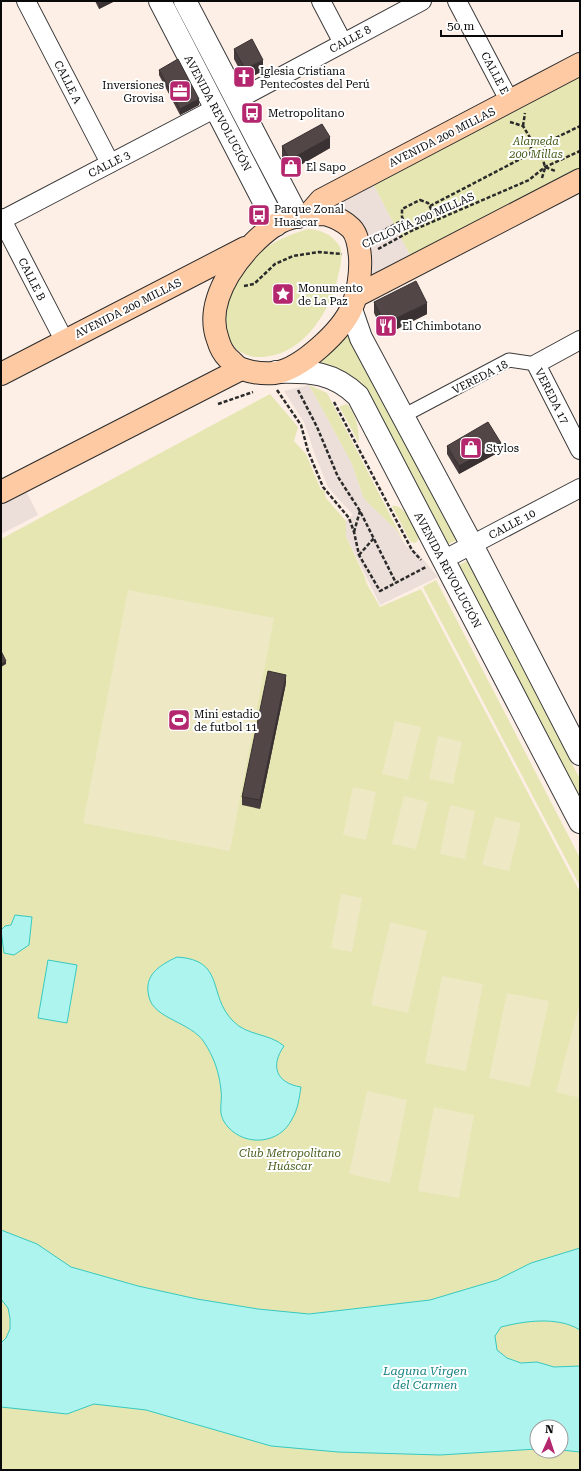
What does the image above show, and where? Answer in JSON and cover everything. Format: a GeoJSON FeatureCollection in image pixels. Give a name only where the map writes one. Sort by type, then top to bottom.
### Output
{"type":"FeatureCollection","features":[{"type":"Feature","properties":{"kind":"main road","name":"AVENIDA 200 MILLAS"},"geometry":{"type":"LineString","coordinates":[[303,216],[321,200],[485,116],[580,64]]}},
{"type":"Feature","properties":{"kind":"main road"},"geometry":{"type":"LineString","coordinates":[[353,302],[580,180]]}},
{"type":"Feature","properties":{"kind":"main road"},"geometry":{"type":"LineString","coordinates":[[325,214],[340,219],[353,229],[359,244],[360,254],[353,302],[336,332],[313,353],[290,366],[275,379],[241,369],[224,354],[215,332],[214,319],[224,284],[243,254],[276,225],[303,216],[325,214]]}},
{"type":"Feature","properties":{"kind":"main road","name":"AVENIDA 200 MILLAS"},"geometry":{"type":"LineString","coordinates":[[1,374],[64,340],[255,243]]}},
{"type":"Feature","properties":{"kind":"main road"},"geometry":{"type":"LineString","coordinates":[[1,492],[241,369]]}},
{"type":"Feature","properties":{"kind":"street","name":"CALLE A"},"geometry":{"type":"LineString","coordinates":[[26,1],[110,163]]}},
{"type":"Feature","properties":{"kind":"street","name":"AVENIDA REVOLUCIÓN"},"geometry":{"type":"LineString","coordinates":[[160,1],[276,225]]}},
{"type":"Feature","properties":{"kind":"street","name":"AVENIDA REVOLUCIÓN"},"geometry":{"type":"LineString","coordinates":[[185,1],[236,100],[303,216]]}},
{"type":"Feature","properties":{"kind":"street"},"geometry":{"type":"LineString","coordinates":[[322,1],[343,43]]}},
{"type":"Feature","properties":{"kind":"street","name":"CALLE 8"},"geometry":{"type":"LineString","coordinates":[[236,100],[422,1]]}},
{"type":"Feature","properties":{"kind":"street","name":"CALLE E"},"geometry":{"type":"LineString","coordinates":[[457,1],[510,102]]}},
{"type":"Feature","properties":{"kind":"street","name":"CALLE 3"},"geometry":{"type":"LineString","coordinates":[[2,219],[216,108]]}},
{"type":"Feature","properties":{"kind":"street","name":"CALLE B"},"geometry":{"type":"LineString","coordinates":[[2,219],[64,340]]}},
{"type":"Feature","properties":{"kind":"street"},"geometry":{"type":"LineString","coordinates":[[353,302],[361,338],[472,545],[580,754]]}},
{"type":"Feature","properties":{"kind":"street"},"geometry":{"type":"LineString","coordinates":[[536,364],[580,340]]}},
{"type":"Feature","properties":{"kind":"street","name":"VEREDA 18"},"geometry":{"type":"LineString","coordinates":[[403,416],[509,360],[536,364]]}},
{"type":"Feature","properties":{"kind":"street","name":"VEREDA 17"},"geometry":{"type":"LineString","coordinates":[[536,364],[580,450]]}},
{"type":"Feature","properties":{"kind":"street","name":"AVENIDA REVOLUCIÓN"},"geometry":{"type":"LineString","coordinates":[[275,379],[315,372],[330,376],[348,386],[358,396],[580,822]]}},
{"type":"Feature","properties":{"kind":"street","name":"CALLE 10"},"geometry":{"type":"LineString","coordinates":[[443,560],[580,488]]}},
{"type":"Feature","properties":{"kind":"path"},"geometry":{"type":"LineString","coordinates":[[485,116],[523,126],[532,141],[530,154]]}},
{"type":"Feature","properties":{"kind":"path"},"geometry":{"type":"LineString","coordinates":[[532,141],[545,143],[580,126]]}},
{"type":"Feature","properties":{"kind":"path"},"geometry":{"type":"LineString","coordinates":[[430,206],[530,154],[542,156],[545,143]]}},
{"type":"Feature","properties":{"kind":"path","name":"CICLOVÍA 200 MILLAS"},"geometry":{"type":"LineString","coordinates":[[224,284],[251,286],[275,264],[298,254],[319,252],[360,254],[374,251],[411,231],[528,180],[545,167],[580,151]]}},
{"type":"Feature","properties":{"kind":"path"},"geometry":{"type":"LineString","coordinates":[[420,200],[428,203],[430,206],[432,218],[414,228],[406,224],[403,220],[402,209],[420,200]]}},
{"type":"Feature","properties":{"kind":"path"},"geometry":{"type":"LineString","coordinates":[[374,236],[403,220]]}},
{"type":"Feature","properties":{"kind":"path"},"geometry":{"type":"LineString","coordinates":[[275,379],[292,380],[317,427],[338,477],[360,511],[396,583]]}},
{"type":"Feature","properties":{"kind":"path"},"geometry":{"type":"LineString","coordinates":[[275,379],[301,425],[308,451],[323,487],[349,518],[359,555],[380,591],[427,567],[412,550],[332,398]]}},
{"type":"Feature","properties":{"kind":"path"},"geometry":{"type":"LineString","coordinates":[[215,405],[256,391]]}},
{"type":"Feature","properties":{"kind":"path"},"geometry":{"type":"LineString","coordinates":[[354,532],[360,511]]}},
{"type":"Feature","properties":{"kind":"path"},"geometry":{"type":"LineString","coordinates":[[359,555],[374,538]]}},
{"type":"Feature","properties":{"kind":"green space","name":"Alameda 200 Millas"},"geometry":{"type":"Polygon","coordinates":[[[580,76],[580,173],[413,261],[373,184],[580,76]]]}},
{"type":"Feature","properties":{"kind":"green space"},"geometry":{"type":"Polygon","coordinates":[[[308,229],[317,230],[329,235],[339,245],[341,251],[340,269],[330,301],[323,315],[314,328],[303,339],[276,355],[261,357],[244,354],[232,343],[226,328],[226,310],[234,287],[249,264],[259,253],[282,238],[308,229]]]}},
{"type":"Feature","properties":{"kind":"green space"},"geometry":{"type":"Polygon","coordinates":[[[349,332],[457,540],[444,546],[341,374],[318,361],[349,332]]]}},
{"type":"Feature","properties":{"kind":"green space"},"geometry":{"type":"Polygon","coordinates":[[[309,385],[327,393],[403,540],[395,529],[364,499],[351,462],[309,385]]]}},
{"type":"Feature","properties":{"kind":"green space","name":"Club Metropolitano Huáscar"},"geometry":{"type":"Polygon","coordinates":[[[270,394],[298,427],[294,441],[306,454],[321,490],[324,489],[326,498],[346,521],[346,536],[368,584],[363,577],[380,607],[421,589],[580,892],[580,1470],[1,1470],[1,539],[270,394]]]}},
{"type":"Feature","properties":{"kind":"green space"},"geometry":{"type":"Polygon","coordinates":[[[347,404],[355,418],[358,428],[359,443],[340,408],[340,406],[347,404]]]}},
{"type":"Feature","properties":{"kind":"green space"},"geometry":{"type":"Polygon","coordinates":[[[392,506],[401,508],[408,516],[419,536],[417,542],[414,543],[410,541],[392,506]]]}},
{"type":"Feature","properties":{"kind":"green space"},"geometry":{"type":"Polygon","coordinates":[[[467,561],[580,779],[580,809],[454,567],[467,561]]]}},
{"type":"Feature","properties":{"kind":"green space"},"geometry":{"type":"Polygon","coordinates":[[[436,580],[580,858],[580,886],[423,587],[436,580]]]}},
{"type":"Feature","properties":{"kind":"shaded area"},"geometry":{"type":"Polygon","coordinates":[[[373,184],[413,261],[367,283],[367,250],[325,208],[373,184]]]}},
{"type":"Feature","properties":{"kind":"shaded area"},"geometry":{"type":"Polygon","coordinates":[[[309,385],[351,462],[364,499],[395,529],[407,547],[417,552],[438,577],[380,605],[346,536],[346,521],[353,515],[328,487],[304,422],[284,391],[309,385]]]}},
{"type":"Feature","properties":{"kind":"shaded area"},"geometry":{"type":"Polygon","coordinates":[[[24,487],[38,515],[1,534],[1,499],[24,487]]]}},
{"type":"Feature","properties":{"kind":"shaded area","name":"Mini estadio de futbol 11"},"geometry":{"type":"Polygon","coordinates":[[[128,590],[274,618],[230,851],[83,823],[128,590]]]}},
{"type":"Feature","properties":{"kind":"shaded area"},"geometry":{"type":"Polygon","coordinates":[[[395,721],[421,727],[408,780],[382,774],[395,721]]]}},
{"type":"Feature","properties":{"kind":"shaded area"},"geometry":{"type":"Polygon","coordinates":[[[438,736],[462,742],[453,784],[429,779],[438,736]]]}},
{"type":"Feature","properties":{"kind":"shaded area"},"geometry":{"type":"Polygon","coordinates":[[[353,787],[376,792],[366,840],[343,835],[353,787]]]}},
{"type":"Feature","properties":{"kind":"shaded area"},"geometry":{"type":"Polygon","coordinates":[[[404,796],[428,802],[416,849],[392,844],[404,796]]]}},
{"type":"Feature","properties":{"kind":"shaded area"},"geometry":{"type":"Polygon","coordinates":[[[450,805],[475,811],[465,859],[440,854],[450,805]]]}},
{"type":"Feature","properties":{"kind":"shaded area"},"geometry":{"type":"Polygon","coordinates":[[[495,817],[521,823],[509,871],[482,865],[495,817]]]}},
{"type":"Feature","properties":{"kind":"shaded area"},"geometry":{"type":"Polygon","coordinates":[[[341,894],[362,898],[352,952],[331,948],[341,894]]]}},
{"type":"Feature","properties":{"kind":"shaded area"},"geometry":{"type":"Polygon","coordinates":[[[390,922],[427,931],[408,1013],[371,1005],[390,922]]]}},
{"type":"Feature","properties":{"kind":"shaded area"},"geometry":{"type":"Polygon","coordinates":[[[442,976],[483,984],[466,1071],[425,1063],[442,976]]]}},
{"type":"Feature","properties":{"kind":"shaded area"},"geometry":{"type":"Polygon","coordinates":[[[507,993],[549,1001],[530,1087],[489,1078],[507,993]]]}},
{"type":"Feature","properties":{"kind":"shaded area"},"geometry":{"type":"Polygon","coordinates":[[[578,1009],[580,1010],[580,1098],[556,1092],[578,1009]]]}},
{"type":"Feature","properties":{"kind":"shaded area"},"geometry":{"type":"Polygon","coordinates":[[[367,1091],[407,1100],[390,1183],[349,1174],[367,1091]]]}},
{"type":"Feature","properties":{"kind":"shaded area"},"geometry":{"type":"Polygon","coordinates":[[[434,1107],[474,1115],[459,1198],[418,1191],[434,1107]]]}},
{"type":"Feature","properties":{"kind":"water"},"geometry":{"type":"Polygon","coordinates":[[[15,915],[32,917],[29,945],[14,955],[4,953],[1,930],[5,926],[11,925],[15,915]]]}},
{"type":"Feature","properties":{"kind":"water"},"geometry":{"type":"Polygon","coordinates":[[[177,957],[192,960],[203,965],[214,980],[225,1011],[239,1026],[272,1039],[284,1046],[277,1060],[278,1072],[281,1078],[286,1082],[301,1087],[296,1111],[287,1127],[279,1134],[271,1138],[253,1140],[244,1138],[228,1127],[224,1122],[221,1113],[221,1090],[219,1077],[208,1048],[198,1035],[165,1016],[152,1004],[148,989],[148,983],[151,977],[159,967],[177,957]]]}},
{"type":"Feature","properties":{"kind":"water"},"geometry":{"type":"Polygon","coordinates":[[[48,960],[77,965],[67,1023],[38,1018],[48,960]]]}},
{"type":"Feature","properties":{"kind":"water","name":"Laguna Virgen del Carmen"},"geometry":{"type":"Polygon","coordinates":[[[1,1230],[37,1244],[71,1267],[138,1286],[197,1299],[258,1309],[309,1314],[430,1300],[497,1280],[531,1263],[580,1248],[580,1330],[562,1323],[541,1321],[501,1327],[495,1336],[497,1350],[507,1358],[521,1363],[537,1362],[554,1367],[580,1366],[580,1452],[569,1451],[569,1419],[529,1419],[529,1449],[440,1455],[338,1452],[271,1446],[146,1410],[94,1404],[67,1414],[1,1407],[1,1343],[6,1338],[10,1329],[10,1318],[8,1308],[1,1299],[1,1230]]]}},
{"type":"Feature","properties":{"kind":"building"},"geometry":{"type":"Polygon","coordinates":[[[252,39],[263,60],[245,69],[234,49],[252,39]]]}},
{"type":"Feature","properties":{"kind":"building","name":"Inversiones Grovisa"},"geometry":{"type":"Polygon","coordinates":[[[178,59],[199,99],[180,109],[159,70],[178,59]]]}},
{"type":"Feature","properties":{"kind":"building"},"geometry":{"type":"Polygon","coordinates":[[[322,124],[330,137],[290,160],[282,146],[322,124]]]}},
{"type":"Feature","properties":{"kind":"building"},"geometry":{"type":"Polygon","coordinates":[[[416,281],[427,303],[385,324],[374,302],[416,281]]]}},
{"type":"Feature","properties":{"kind":"building"},"geometry":{"type":"Polygon","coordinates":[[[488,422],[501,443],[459,466],[447,446],[488,422]]]}},
{"type":"Feature","properties":{"kind":"building"},"geometry":{"type":"Polygon","coordinates":[[[1,651],[6,661],[1,664],[1,651]]]}},
{"type":"Feature","properties":{"kind":"building"},"geometry":{"type":"Polygon","coordinates":[[[268,671],[286,675],[260,800],[242,797],[268,671]]]}},
{"type":"Feature","properties":{"kind":"place","name":"Iglesia Cristiana Pentecostes del Perú"},"geometry":{"type":"Point","coordinates":[244,77]}},
{"type":"Feature","properties":{"kind":"place","name":"Inversiones Grovisa"},"geometry":{"type":"Point","coordinates":[180,91]}},
{"type":"Feature","properties":{"kind":"place","name":"Metropolitano"},"geometry":{"type":"Point","coordinates":[252,113]}},
{"type":"Feature","properties":{"kind":"place","name":"El Sapo"},"geometry":{"type":"Point","coordinates":[291,167]}},
{"type":"Feature","properties":{"kind":"place","name":"Parque Zonal Huascar"},"geometry":{"type":"Point","coordinates":[259,215]}},
{"type":"Feature","properties":{"kind":"place","name":"Monumento de La Paz"},"geometry":{"type":"Point","coordinates":[283,294]}},
{"type":"Feature","properties":{"kind":"place","name":"El Chimbotano"},"geometry":{"type":"Point","coordinates":[386,326]}},
{"type":"Feature","properties":{"kind":"place","name":"Stylos"},"geometry":{"type":"Point","coordinates":[471,448]}},
{"type":"Feature","properties":{"kind":"place","name":"Mini estadio de futbol 11"},"geometry":{"type":"Point","coordinates":[179,720]}}]}
